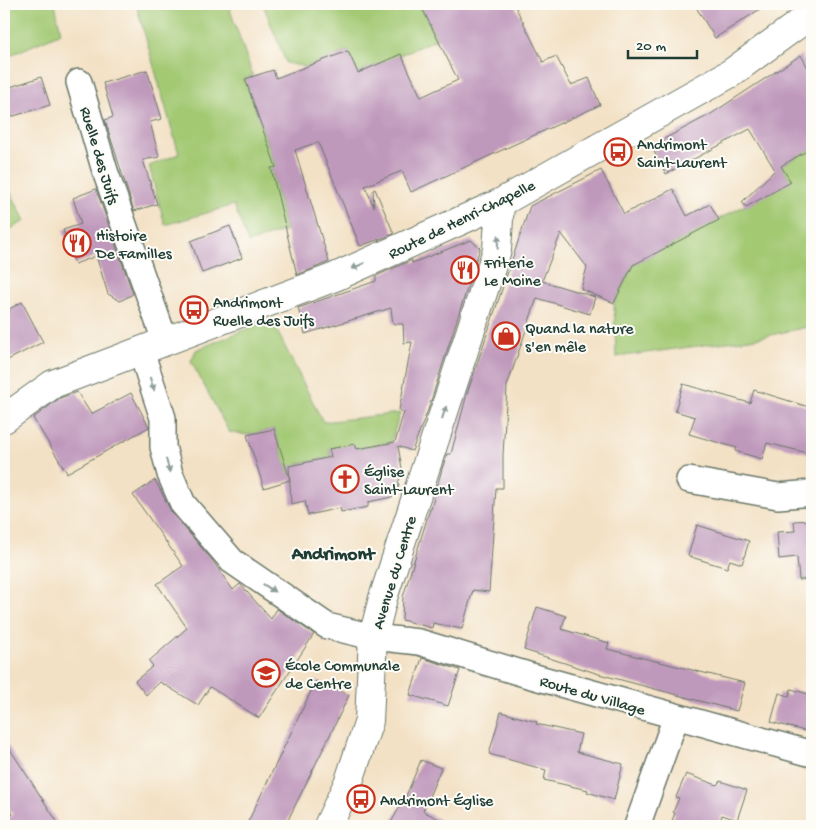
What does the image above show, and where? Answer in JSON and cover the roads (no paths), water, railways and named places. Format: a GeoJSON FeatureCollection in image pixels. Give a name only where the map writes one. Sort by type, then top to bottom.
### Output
{"type":"FeatureCollection","features":[{"type":"Feature","properties":{"kind":"street","name":"Route de Henri-Chapelle"},"geometry":{"type":"LineString","coordinates":[[4,419],[53,384],[335,277],[500,203],[731,73],[812,14]]}},
{"type":"Feature","properties":{"kind":"street","name":"Ruelle des Juifs"},"geometry":{"type":"LineString","coordinates":[[79,82],[153,346],[163,418],[163,447],[183,504],[232,561],[266,586],[327,626],[373,637]]}},
{"type":"Feature","properties":{"kind":"street","name":"Avenue du Centre"},"geometry":{"type":"LineString","coordinates":[[328,826],[349,781],[369,721],[373,637],[383,598],[497,250],[500,203]]}},
{"type":"Feature","properties":{"kind":"street"},"geometry":{"type":"LineString","coordinates":[[689,480],[778,496],[812,493]]}},
{"type":"Feature","properties":{"kind":"street","name":"Route du Village"},"geometry":{"type":"LineString","coordinates":[[373,637],[419,642],[676,717],[812,754]]}},
{"type":"Feature","properties":{"kind":"street"},"geometry":{"type":"LineString","coordinates":[[637,826],[676,717]]}},
{"type":"Feature","properties":{"kind":"place","name":"Andrimont Saint-Laurent"},"geometry":{"type":"Point","coordinates":[618,152]}},
{"type":"Feature","properties":{"kind":"place","name":"Histoire De Familles"},"geometry":{"type":"Point","coordinates":[77,243]}},
{"type":"Feature","properties":{"kind":"place","name":"Friterie Le Moine"},"geometry":{"type":"Point","coordinates":[465,270]}},
{"type":"Feature","properties":{"kind":"place","name":"Andrimont Ruelle des Juifs"},"geometry":{"type":"Point","coordinates":[194,310]}},
{"type":"Feature","properties":{"kind":"place","name":"Quand la nature s'en mêle"},"geometry":{"type":"Point","coordinates":[506,336]}},
{"type":"Feature","properties":{"kind":"place","name":"Église Saint-Laurent"},"geometry":{"type":"Point","coordinates":[345,479]}},
{"type":"Feature","properties":{"kind":"place","name":"École Communale de Centre"},"geometry":{"type":"Point","coordinates":[266,673]}},
{"type":"Feature","properties":{"kind":"place","name":"Andrimont Église"},"geometry":{"type":"Point","coordinates":[361,799]}},
{"type":"Feature","properties":{"kind":"district","name":"Andrimont"},"geometry":{"type":"Point","coordinates":[333,552]}}]}
